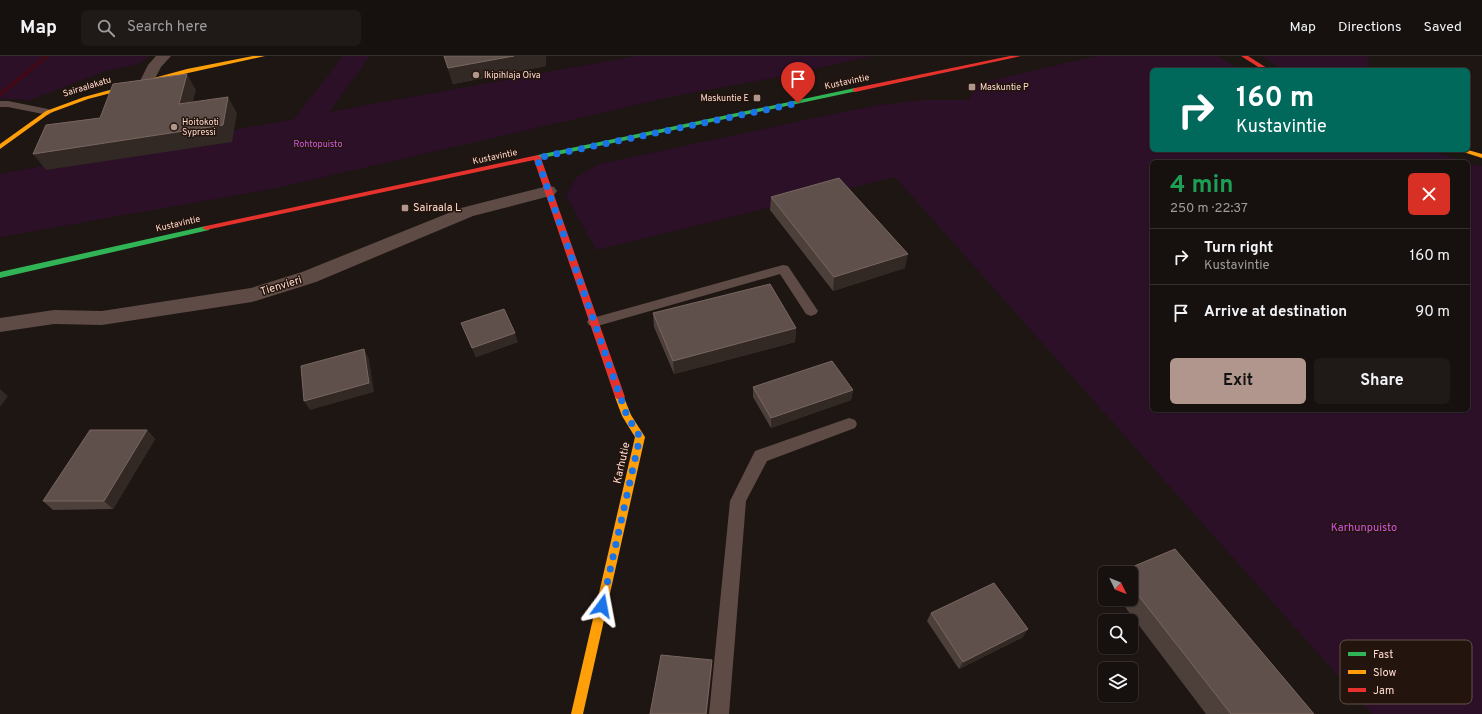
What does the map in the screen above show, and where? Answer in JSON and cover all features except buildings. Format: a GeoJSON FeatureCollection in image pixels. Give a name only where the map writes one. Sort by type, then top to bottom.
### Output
{"type":"FeatureCollection","features":[{"type":"Feature","properties":{"kind":"main road","name":"Sairaalakatu"},"geometry":{"type":"LineString","coordinates":[[0,147],[48,112],[86,98],[187,71],[262,56]]}},
{"type":"Feature","properties":{"kind":"main road","name":"Kustavintie"},"geometry":{"type":"LineString","coordinates":[[0,275],[257,216],[1018,56]]}},
{"type":"Feature","properties":{"kind":"main road"},"geometry":{"type":"LineString","coordinates":[[1244,56],[1264,68]]}},
{"type":"Feature","properties":{"kind":"main road"},"geometry":{"type":"LineString","coordinates":[[1467,152],[1482,156]]}},
{"type":"Feature","properties":{"kind":"main road","name":"Karhutie"},"geometry":{"type":"LineString","coordinates":[[537,158],[627,416],[640,437],[577,714]]}},
{"type":"Feature","properties":{"kind":"street"},"geometry":{"type":"LineString","coordinates":[[147,81],[155,65],[164,56]]}},
{"type":"Feature","properties":{"kind":"street","name":"Tienvieri"},"geometry":{"type":"LineString","coordinates":[[0,325],[54,317],[102,318],[252,295],[309,277],[468,212],[548,191]]}},
{"type":"Feature","properties":{"kind":"lane"},"geometry":{"type":"LineString","coordinates":[[0,104],[8,104],[48,112]]}},
{"type":"Feature","properties":{"kind":"lane"},"geometry":{"type":"LineString","coordinates":[[594,322],[783,269],[811,311]]}},
{"type":"Feature","properties":{"kind":"lane"},"geometry":{"type":"LineString","coordinates":[[719,714],[738,501],[761,456],[849,424]]}},
{"type":"Feature","properties":{"kind":"green space"},"geometry":{"type":"Polygon","coordinates":[[[0,56],[149,56],[141,63],[106,71],[27,101],[18,99],[0,99],[0,56]]]}},
{"type":"Feature","properties":{"kind":"green space","name":"Rohtopuisto"},"geometry":{"type":"Polygon","coordinates":[[[343,56],[370,56],[329,112],[636,56],[872,56],[783,76],[670,97],[272,189],[0,237],[0,174],[294,119],[343,56]]]}},
{"type":"Feature","properties":{"kind":"green space","name":"Karhunpuisto"},"geometry":{"type":"Polygon","coordinates":[[[1096,56],[1217,56],[1238,68],[1150,68],[1150,152],[1434,152],[1460,160],[1150,160],[1150,412],[1470,412],[1470,163],[1482,167],[1482,714],[1372,714],[1363,704],[1472,704],[1472,640],[1340,640],[1340,678],[895,177],[596,250],[566,195],[577,177],[599,164],[872,106],[923,100],[969,100],[976,84],[1096,56]]]}},
{"type":"Feature","properties":{"kind":"green space"},"geometry":{"type":"Polygon","coordinates":[[[1262,56],[1368,56],[1370,68],[1280,68],[1262,56]]]}},
{"type":"Feature","properties":{"kind":"waterway"},"geometry":{"type":"LineString","coordinates":[[0,95],[47,56]]}},
{"type":"Feature","properties":{"kind":"traffic: fast"},"geometry":{"type":"LineString","coordinates":[[538,157],[855,90]]}},
{"type":"Feature","properties":{"kind":"traffic: fast"},"geometry":{"type":"LineString","coordinates":[[0,275],[206,228]]}},
{"type":"Feature","properties":{"kind":"traffic: slow"},"geometry":{"type":"LineString","coordinates":[[0,147],[48,112],[86,98],[187,71],[262,56]]}},
{"type":"Feature","properties":{"kind":"traffic: slow"},"geometry":{"type":"LineString","coordinates":[[1467,152],[1482,156]]}},
{"type":"Feature","properties":{"kind":"traffic: slow"},"geometry":{"type":"LineString","coordinates":[[577,714],[640,437],[627,416],[620,397]]}},
{"type":"Feature","properties":{"kind":"traffic: jam"},"geometry":{"type":"LineString","coordinates":[[855,90],[1018,56]]}},
{"type":"Feature","properties":{"kind":"traffic: jam"},"geometry":{"type":"LineString","coordinates":[[1244,56],[1264,68]]}},
{"type":"Feature","properties":{"kind":"traffic: jam"},"geometry":{"type":"LineString","coordinates":[[206,228],[538,157]]}},
{"type":"Feature","properties":{"kind":"traffic: jam"},"geometry":{"type":"LineString","coordinates":[[537,158],[620,397]]}},
{"type":"Feature","properties":{"kind":"place","name":"Ikipihlaja Oiva"},"geometry":{"type":"Point","coordinates":[476,75]}},
{"type":"Feature","properties":{"kind":"place","name":"Maskuntie P"},"geometry":{"type":"Point","coordinates":[972,87]}},
{"type":"Feature","properties":{"kind":"place","name":"Maskuntie E"},"geometry":{"type":"Point","coordinates":[757,98]}},
{"type":"Feature","properties":{"kind":"place","name":"Hoitokoti Sypressi"},"geometry":{"type":"Point","coordinates":[174,127]}},
{"type":"Feature","properties":{"kind":"place","name":"Sairaala L"},"geometry":{"type":"Point","coordinates":[405,208]}},
{"type":"Feature","properties":{"kind":"route"},"geometry":{"type":"LineString","coordinates":[[602,606],[640,437],[627,416],[537,158],[798,103]]}}]}
